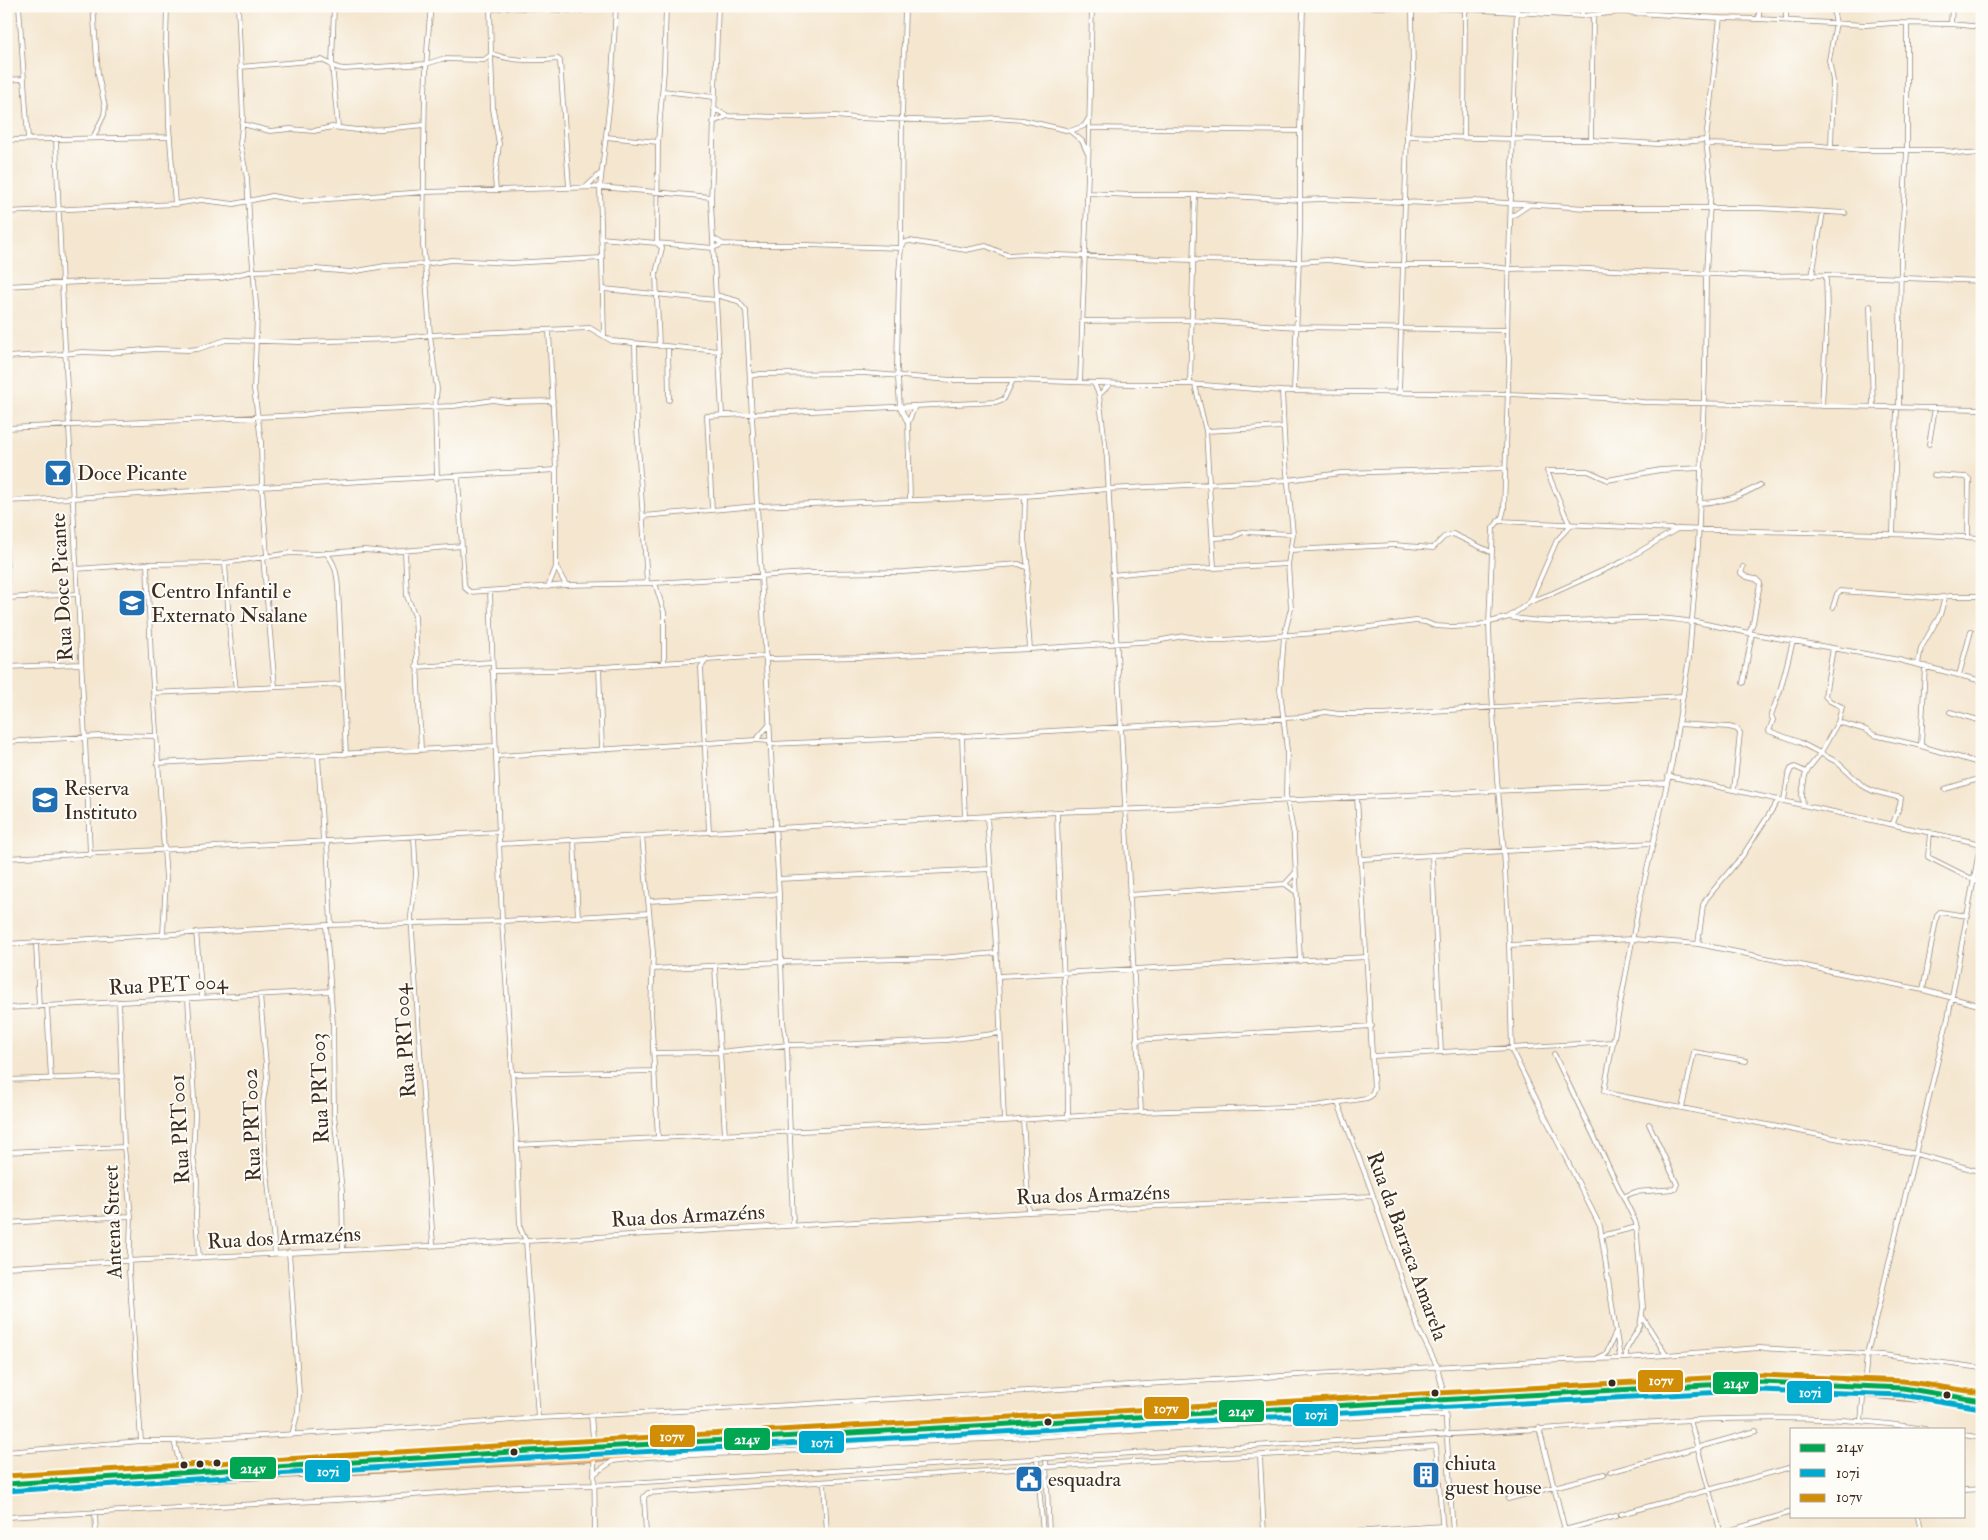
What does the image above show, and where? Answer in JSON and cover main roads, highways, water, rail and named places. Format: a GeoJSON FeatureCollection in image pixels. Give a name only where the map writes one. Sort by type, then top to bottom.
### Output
{"type":"FeatureCollection","features":[{"type":"Feature","properties":{"kind":"highway"},"geometry":{"type":"LineString","coordinates":[[6,1490],[594,1458],[744,1446],[1760,1382],[1864,1390],[1982,1408]]}},
{"type":"Feature","properties":{"kind":"highway"},"geometry":{"type":"LineString","coordinates":[[1864,1390],[1916,1390],[1982,1401]]}},
{"type":"Feature","properties":{"kind":"highway"},"geometry":{"type":"LineString","coordinates":[[6,1484],[594,1448],[1445,1403]]}},
{"type":"Feature","properties":{"kind":"place","name":"Doce Picante"},"geometry":{"type":"Point","coordinates":[58,473]}},
{"type":"Feature","properties":{"kind":"place","name":"Centro Infantil e Externato Nsalane"},"geometry":{"type":"Point","coordinates":[132,603]}},
{"type":"Feature","properties":{"kind":"place","name":"Reserva Instituto"},"geometry":{"type":"Point","coordinates":[45,800]}},
{"type":"Feature","properties":{"kind":"place","name":"chiuta guest house"},"geometry":{"type":"Point","coordinates":[1426,1475]}},
{"type":"Feature","properties":{"kind":"place","name":"esquadra"},"geometry":{"type":"Point","coordinates":[1029,1479]}}]}
